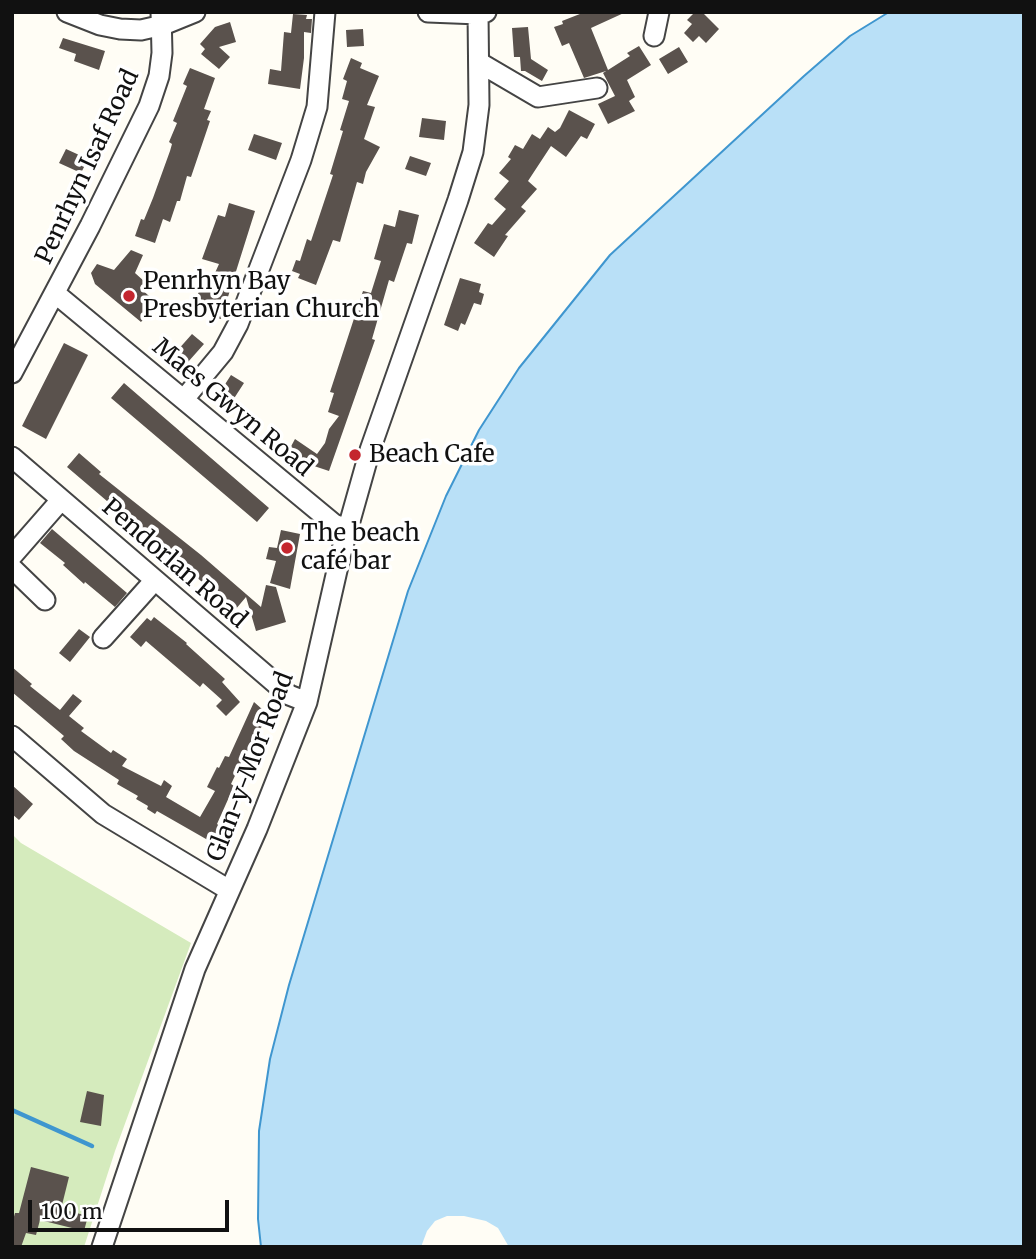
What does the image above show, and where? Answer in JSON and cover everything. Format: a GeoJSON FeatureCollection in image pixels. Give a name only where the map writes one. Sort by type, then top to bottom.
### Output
{"type":"FeatureCollection","features":[{"type":"Feature","properties":{"kind":"street"},"geometry":{"type":"LineString","coordinates":[[67,12],[100,25],[141,30],[162,19],[195,12]]}},
{"type":"Feature","properties":{"kind":"street"},"geometry":{"type":"LineString","coordinates":[[184,399],[223,352],[238,324],[301,160],[317,107],[325,12]]}},
{"type":"Feature","properties":{"kind":"street"},"geometry":{"type":"LineString","coordinates":[[429,12],[481,13]]}},
{"type":"Feature","properties":{"kind":"street"},"geometry":{"type":"LineString","coordinates":[[654,36],[659,12]]}},
{"type":"Feature","properties":{"kind":"street","name":"Glan-y-Mor Road"},"geometry":{"type":"LineString","coordinates":[[102,1247],[186,992],[257,829],[307,702],[347,529],[370,450],[458,200],[472,152],[479,106],[481,13]]}},
{"type":"Feature","properties":{"kind":"street","name":"Penrhyn Isaf Road"},"geometry":{"type":"LineString","coordinates":[[12,373],[56,294],[149,106],[159,76],[162,19]]}},
{"type":"Feature","properties":{"kind":"street"},"geometry":{"type":"LineString","coordinates":[[480,63],[538,97],[597,88]]}},
{"type":"Feature","properties":{"kind":"street","name":"Maes Gwyn Road"},"geometry":{"type":"LineString","coordinates":[[56,294],[334,524],[347,529]]}},
{"type":"Feature","properties":{"kind":"street","name":"Pendorlan Road"},"geometry":{"type":"LineString","coordinates":[[12,457],[289,695],[307,702]]}},
{"type":"Feature","properties":{"kind":"street"},"geometry":{"type":"LineString","coordinates":[[12,556],[61,499]]}},
{"type":"Feature","properties":{"kind":"street"},"geometry":{"type":"LineString","coordinates":[[12,568],[45,600]]}},
{"type":"Feature","properties":{"kind":"street"},"geometry":{"type":"LineString","coordinates":[[103,638],[155,580]]}},
{"type":"Feature","properties":{"kind":"street"},"geometry":{"type":"LineString","coordinates":[[12,736],[103,814],[229,890]]}},
{"type":"Feature","properties":{"kind":"green space"},"geometry":{"type":"Polygon","coordinates":[[[12,834],[21,843],[191,943],[115,1151],[84,1247],[12,1247],[12,834]]]}},
{"type":"Feature","properties":{"kind":"water"},"geometry":{"type":"Polygon","coordinates":[[[889,12],[1024,12],[1024,1247],[261,1247],[258,1219],[259,1131],[270,1059],[289,985],[408,591],[446,496],[479,430],[519,368],[610,255],[804,76],[850,36],[889,12]]]}},
{"type":"Feature","properties":{"kind":"pier"},"geometry":{"type":"Polygon","coordinates":[[[447,1216],[464,1216],[486,1221],[498,1228],[509,1247],[421,1247],[427,1231],[435,1221],[447,1216]]]}},
{"type":"Feature","properties":{"kind":"building"},"geometry":{"type":"Polygon","coordinates":[[[585,12],[626,12],[591,28],[608,70],[630,56],[627,53],[639,46],[651,65],[627,80],[635,97],[629,101],[635,111],[608,124],[598,104],[615,96],[603,73],[606,71],[584,78],[569,43],[562,46],[554,27],[585,12]]]}},
{"type":"Feature","properties":{"kind":"building"},"geometry":{"type":"Polygon","coordinates":[[[695,12],[702,12],[719,29],[706,43],[699,36],[693,42],[684,33],[692,24],[687,20],[695,12]]]}},
{"type":"Feature","properties":{"kind":"building"},"geometry":{"type":"Polygon","coordinates":[[[293,14],[307,15],[306,19],[312,19],[311,33],[304,32],[300,89],[268,84],[270,69],[281,71],[284,32],[291,33],[293,14]]]}},
{"type":"Feature","properties":{"kind":"building"},"geometry":{"type":"Polygon","coordinates":[[[230,22],[236,42],[219,47],[230,57],[219,69],[201,54],[205,49],[200,44],[215,27],[230,22]]]}},
{"type":"Feature","properties":{"kind":"building"},"geometry":{"type":"Polygon","coordinates":[[[528,27],[531,59],[548,70],[542,81],[521,71],[520,57],[514,57],[512,28],[528,27]]]}},
{"type":"Feature","properties":{"kind":"building"},"geometry":{"type":"Polygon","coordinates":[[[363,29],[364,46],[347,47],[346,30],[363,29]]]}},
{"type":"Feature","properties":{"kind":"building"},"geometry":{"type":"Polygon","coordinates":[[[63,38],[105,51],[99,70],[74,61],[76,54],[59,48],[63,38]]]}},
{"type":"Feature","properties":{"kind":"building"},"geometry":{"type":"Polygon","coordinates":[[[679,47],[688,62],[668,74],[659,59],[679,47]]]}},
{"type":"Feature","properties":{"kind":"building"},"geometry":{"type":"Polygon","coordinates":[[[351,58],[362,63],[360,68],[379,76],[367,105],[375,107],[364,139],[380,147],[366,172],[363,184],[357,182],[340,242],[333,240],[316,285],[298,278],[300,274],[292,271],[296,260],[300,261],[307,239],[311,241],[333,175],[330,174],[349,101],[342,99],[347,81],[343,79],[351,58]]]}},
{"type":"Feature","properties":{"kind":"building"},"geometry":{"type":"Polygon","coordinates":[[[190,68],[215,78],[204,109],[211,111],[207,120],[210,121],[191,177],[187,176],[180,201],[177,201],[170,222],[163,219],[155,243],[135,236],[141,219],[144,220],[170,151],[172,144],[169,142],[177,123],[173,121],[187,86],[183,84],[190,68]]]}},
{"type":"Feature","properties":{"kind":"building"},"geometry":{"type":"Polygon","coordinates":[[[569,110],[595,124],[587,139],[581,136],[566,157],[551,146],[528,181],[537,189],[521,207],[526,211],[505,235],[508,236],[494,257],[474,243],[488,223],[492,225],[506,209],[494,199],[509,181],[499,173],[511,159],[508,157],[515,145],[523,149],[532,134],[540,139],[548,127],[555,132],[569,110]]]}},
{"type":"Feature","properties":{"kind":"building"},"geometry":{"type":"Polygon","coordinates":[[[422,118],[446,121],[444,140],[419,137],[422,118]]]}},
{"type":"Feature","properties":{"kind":"building"},"geometry":{"type":"Polygon","coordinates":[[[254,134],[282,143],[276,160],[248,150],[254,134]]]}},
{"type":"Feature","properties":{"kind":"building"},"geometry":{"type":"Polygon","coordinates":[[[66,149],[88,159],[81,173],[59,163],[66,149]]]}},
{"type":"Feature","properties":{"kind":"building"},"geometry":{"type":"Polygon","coordinates":[[[410,156],[431,163],[426,176],[405,169],[410,156]]]}},
{"type":"Feature","properties":{"kind":"building"},"geometry":{"type":"Polygon","coordinates":[[[229,203],[255,211],[221,319],[203,313],[206,303],[196,299],[203,281],[210,284],[219,264],[202,259],[218,215],[225,217],[229,203]]]}},
{"type":"Feature","properties":{"kind":"building"},"geometry":{"type":"Polygon","coordinates":[[[399,210],[419,215],[412,244],[407,243],[394,282],[389,280],[372,339],[375,340],[329,471],[302,462],[288,452],[295,439],[317,454],[325,443],[329,429],[339,416],[328,412],[334,393],[330,392],[363,291],[371,293],[381,261],[374,259],[384,224],[395,227],[399,210]]]}},
{"type":"Feature","properties":{"kind":"building","name":"Penrhyn Bay Presbyterian Church"},"geometry":{"type":"Polygon","coordinates":[[[131,250],[143,255],[135,273],[145,282],[140,288],[157,303],[141,322],[95,284],[91,273],[97,264],[114,270],[131,250]]]}},
{"type":"Feature","properties":{"kind":"building"},"geometry":{"type":"Polygon","coordinates":[[[460,278],[481,284],[479,292],[484,294],[481,305],[474,303],[465,325],[461,323],[458,331],[444,325],[460,278]]]}},
{"type":"Feature","properties":{"kind":"building"},"geometry":{"type":"Polygon","coordinates":[[[192,334],[204,344],[188,362],[176,352],[192,334]]]}},
{"type":"Feature","properties":{"kind":"building"},"geometry":{"type":"Polygon","coordinates":[[[64,343],[88,355],[46,439],[22,426],[64,343]]]}},
{"type":"Feature","properties":{"kind":"building"},"geometry":{"type":"Polygon","coordinates":[[[231,375],[244,383],[233,400],[220,392],[231,375]]]}},
{"type":"Feature","properties":{"kind":"building"},"geometry":{"type":"Polygon","coordinates":[[[124,383],[269,508],[257,522],[111,398],[124,383]]]}},
{"type":"Feature","properties":{"kind":"building"},"geometry":{"type":"Polygon","coordinates":[[[79,453],[101,472],[99,474],[201,555],[261,607],[266,585],[276,587],[286,622],[256,631],[246,597],[235,610],[67,467],[79,453]]]}},
{"type":"Feature","properties":{"kind":"building"},"geometry":{"type":"Polygon","coordinates":[[[52,529],[127,593],[115,607],[85,582],[84,584],[63,565],[65,563],[40,543],[52,529]]]}},
{"type":"Feature","properties":{"kind":"building"},"geometry":{"type":"Polygon","coordinates":[[[281,530],[300,534],[290,589],[270,583],[276,561],[266,559],[269,547],[277,548],[281,530]]]}},
{"type":"Feature","properties":{"kind":"building"},"geometry":{"type":"Polygon","coordinates":[[[154,617],[187,643],[225,679],[222,682],[240,702],[226,716],[216,706],[222,700],[203,683],[200,687],[146,641],[141,647],[130,637],[147,618],[151,621],[154,617]]]}},
{"type":"Feature","properties":{"kind":"building"},"geometry":{"type":"Polygon","coordinates":[[[79,629],[90,637],[70,662],[59,653],[79,629]]]}},
{"type":"Feature","properties":{"kind":"building"},"geometry":{"type":"Polygon","coordinates":[[[12,667],[32,684],[30,686],[60,710],[73,694],[82,701],[69,716],[84,728],[81,731],[111,753],[113,750],[127,759],[122,766],[161,786],[164,780],[172,786],[166,797],[200,817],[215,791],[207,787],[225,756],[229,757],[254,702],[271,717],[253,736],[257,738],[249,755],[246,753],[231,784],[234,786],[217,824],[222,828],[213,843],[157,811],[155,814],[147,809],[148,806],[136,799],[138,796],[117,784],[119,780],[74,751],[61,739],[64,736],[12,692],[12,667]]]}},
{"type":"Feature","properties":{"kind":"building"},"geometry":{"type":"Polygon","coordinates":[[[12,785],[33,804],[19,820],[12,814],[12,785]]]}},
{"type":"Feature","properties":{"kind":"building"},"geometry":{"type":"Polygon","coordinates":[[[87,1091],[104,1095],[101,1126],[80,1122],[87,1091]]]}},
{"type":"Feature","properties":{"kind":"building"},"geometry":{"type":"Polygon","coordinates":[[[31,1167],[69,1177],[61,1209],[88,1216],[84,1231],[40,1220],[36,1235],[26,1233],[21,1247],[12,1247],[12,1224],[15,1213],[19,1213],[31,1167]]]}},
{"type":"Feature","properties":{"kind":"waterway"},"geometry":{"type":"LineString","coordinates":[[12,1110],[92,1146]]}},
{"type":"Feature","properties":{"kind":"place","name":"Penrhyn Bay Presbyterian Church"},"geometry":{"type":"Point","coordinates":[129,296]}},
{"type":"Feature","properties":{"kind":"place","name":"Beach Cafe"},"geometry":{"type":"Point","coordinates":[355,455]}},
{"type":"Feature","properties":{"kind":"place","name":"The beach café bar"},"geometry":{"type":"Point","coordinates":[287,548]}}]}
